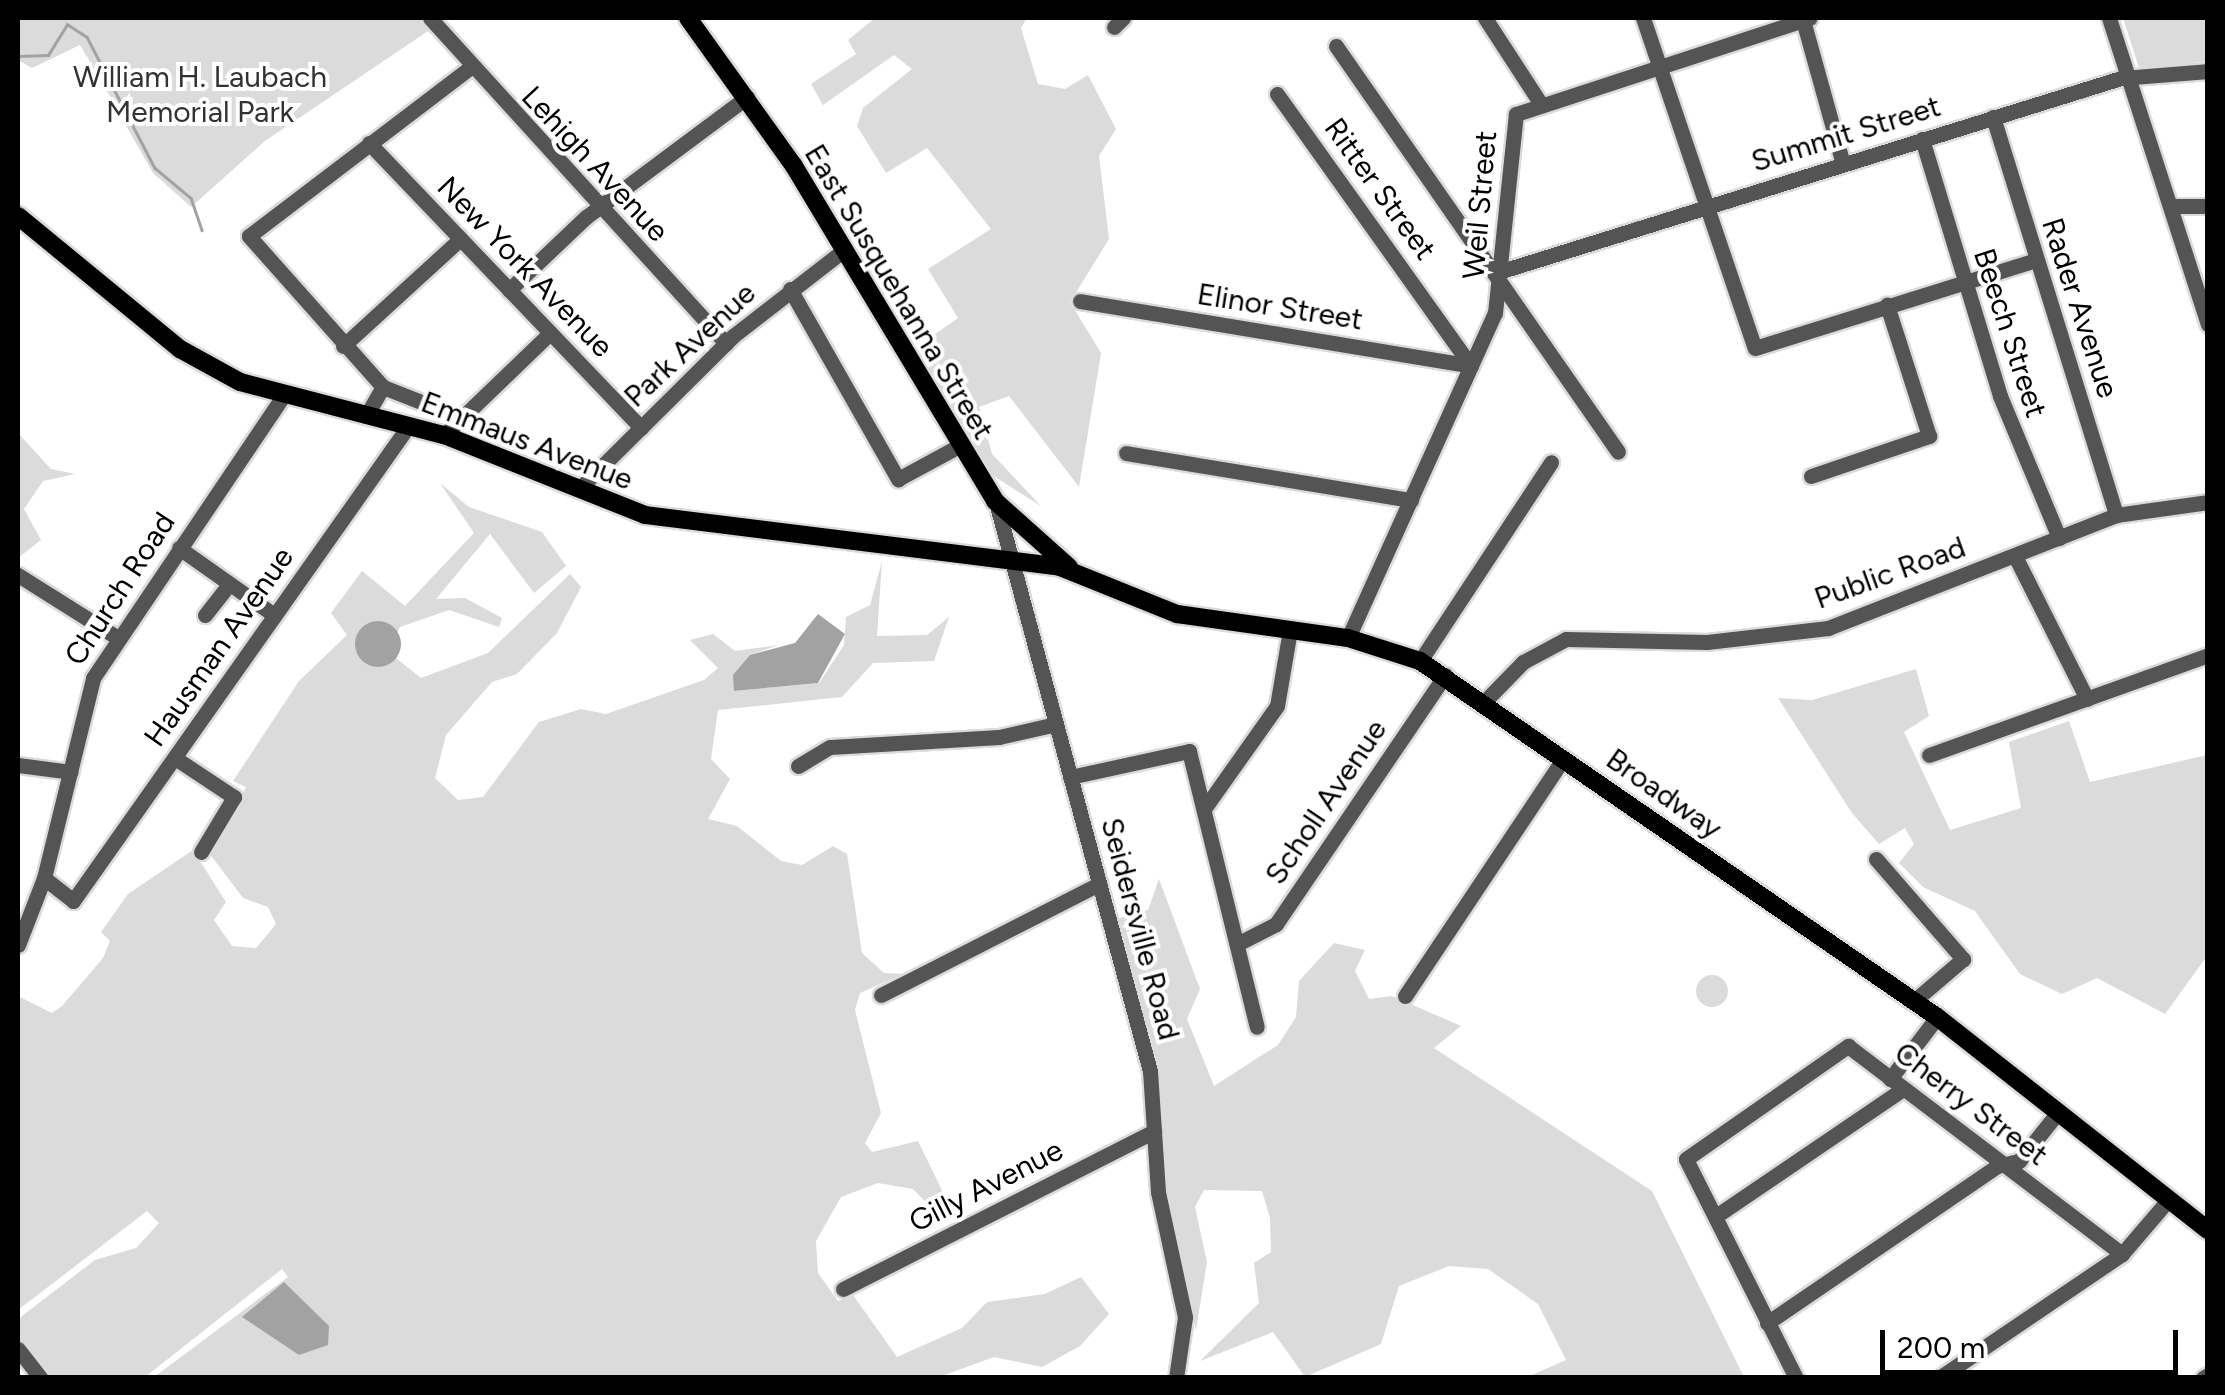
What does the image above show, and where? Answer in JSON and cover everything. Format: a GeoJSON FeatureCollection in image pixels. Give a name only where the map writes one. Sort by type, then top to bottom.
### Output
{"type":"FeatureCollection","features":[{"type":"Feature","properties":{"kind":"main road","name":"East Susquehanna Street"},"geometry":{"type":"LineString","coordinates":[[688,18],[747,97],[845,249],[995,502],[1082,575]]}},
{"type":"Feature","properties":{"kind":"main road","name":"Emmaus Avenue"},"geometry":{"type":"LineString","coordinates":[[18,216],[180,349],[282,398],[444,434],[579,490],[692,526],[1015,563]]}},
{"type":"Feature","properties":{"kind":"main road","name":"Broadway"},"geometry":{"type":"LineString","coordinates":[[1015,563],[1082,575],[1176,614],[1348,638],[1420,662],[1445,675],[1937,1017],[2208,1230]]}},
{"type":"Feature","properties":{"kind":"street","name":"Lehigh Avenue"},"geometry":{"type":"LineString","coordinates":[[430,18],[468,69],[726,343]]}},
{"type":"Feature","properties":{"kind":"street"},"geometry":{"type":"LineString","coordinates":[[1485,18],[1538,101],[1806,19],[1843,164]]}},
{"type":"Feature","properties":{"kind":"street"},"geometry":{"type":"LineString","coordinates":[[1643,18],[1755,348],[2036,260]]}},
{"type":"Feature","properties":{"kind":"street"},"geometry":{"type":"LineString","coordinates":[[2109,18],[2208,324]]}},
{"type":"Feature","properties":{"kind":"street"},"geometry":{"type":"LineString","coordinates":[[1336,46],[1618,451]]}},
{"type":"Feature","properties":{"kind":"street"},"geometry":{"type":"LineString","coordinates":[[462,418],[383,387],[248,239],[468,69]]}},
{"type":"Feature","properties":{"kind":"street","name":"Summit Street"},"geometry":{"type":"LineString","coordinates":[[1505,270],[1993,117],[2132,80],[2208,70]]}},
{"type":"Feature","properties":{"kind":"street","name":"Ritter Street"},"geometry":{"type":"LineString","coordinates":[[1277,94],[1471,366]]}},
{"type":"Feature","properties":{"kind":"street"},"geometry":{"type":"LineString","coordinates":[[509,290],[598,207],[747,97]]}},
{"type":"Feature","properties":{"kind":"street","name":"Weil Street"},"geometry":{"type":"LineString","coordinates":[[1348,638],[1502,289],[1509,131],[1538,101]]}},
{"type":"Feature","properties":{"kind":"street","name":"Rader Avenue"},"geometry":{"type":"LineString","coordinates":[[1993,117],[2116,515]]}},
{"type":"Feature","properties":{"kind":"street","name":"Beech Street"},"geometry":{"type":"LineString","coordinates":[[1922,139],[1963,282],[2059,538]]}},
{"type":"Feature","properties":{"kind":"street","name":"New York Avenue"},"geometry":{"type":"LineString","coordinates":[[368,143],[641,428]]}},
{"type":"Feature","properties":{"kind":"street"},"geometry":{"type":"LineString","coordinates":[[2172,206],[2208,206]]}},
{"type":"Feature","properties":{"kind":"street"},"geometry":{"type":"LineString","coordinates":[[344,346],[460,239]]}},
{"type":"Feature","properties":{"kind":"street","name":"Park Avenue"},"geometry":{"type":"LineString","coordinates":[[579,490],[726,343],[845,249]]}},
{"type":"Feature","properties":{"kind":"street"},"geometry":{"type":"LineString","coordinates":[[790,290],[898,479],[959,446]]}},
{"type":"Feature","properties":{"kind":"street","name":"Elinor Street"},"geometry":{"type":"LineString","coordinates":[[1080,301],[1471,366]]}},
{"type":"Feature","properties":{"kind":"street"},"geometry":{"type":"LineString","coordinates":[[1811,476],[1864,465],[1930,430],[1888,304]]}},
{"type":"Feature","properties":{"kind":"street"},"geometry":{"type":"LineString","coordinates":[[444,434],[550,333]]}},
{"type":"Feature","properties":{"kind":"street"},"geometry":{"type":"LineString","coordinates":[[366,416],[383,387]]}},
{"type":"Feature","properties":{"kind":"street","name":"Church Road"},"geometry":{"type":"LineString","coordinates":[[18,946],[44,878],[71,772],[85,696],[118,638],[282,398]]}},
{"type":"Feature","properties":{"kind":"street","name":"Hausman Avenue"},"geometry":{"type":"LineString","coordinates":[[44,878],[73,901],[409,424]]}},
{"type":"Feature","properties":{"kind":"street"},"geometry":{"type":"LineString","coordinates":[[1126,453],[1411,500]]}},
{"type":"Feature","properties":{"kind":"street"},"geometry":{"type":"LineString","coordinates":[[1420,662],[1551,462]]}},
{"type":"Feature","properties":{"kind":"street","name":"Seidersville Road"},"geometry":{"type":"LineString","coordinates":[[995,502],[1015,563],[1098,884],[1145,1047],[1154,1131],[1185,1317],[1176,1378]]}},
{"type":"Feature","properties":{"kind":"street","name":"Public Road"},"geometry":{"type":"LineString","coordinates":[[1484,702],[1558,641],[1707,642],[1828,628],[2116,515],[2208,502]]}},
{"type":"Feature","properties":{"kind":"street"},"geometry":{"type":"LineString","coordinates":[[178,548],[274,616]]}},
{"type":"Feature","properties":{"kind":"street"},"geometry":{"type":"LineString","coordinates":[[2015,556],[2087,700]]}},
{"type":"Feature","properties":{"kind":"street"},"geometry":{"type":"LineString","coordinates":[[18,575],[118,638]]}},
{"type":"Feature","properties":{"kind":"street"},"geometry":{"type":"LineString","coordinates":[[205,615],[229,584]]}},
{"type":"Feature","properties":{"kind":"street"},"geometry":{"type":"LineString","coordinates":[[1204,809],[1277,706],[1290,630]]}},
{"type":"Feature","properties":{"kind":"street"},"geometry":{"type":"LineString","coordinates":[[1929,755],[2208,654]]}},
{"type":"Feature","properties":{"kind":"street","name":"Scholl Avenue"},"geometry":{"type":"LineString","coordinates":[[1237,944],[1276,924],[1445,675]]}},
{"type":"Feature","properties":{"kind":"street"},"geometry":{"type":"LineString","coordinates":[[798,766],[830,747],[1056,724]]}},
{"type":"Feature","properties":{"kind":"street"},"geometry":{"type":"LineString","coordinates":[[1070,777],[1188,751],[1257,1027]]}},
{"type":"Feature","properties":{"kind":"street"},"geometry":{"type":"LineString","coordinates":[[175,758],[234,797],[201,852]]}},
{"type":"Feature","properties":{"kind":"street"},"geometry":{"type":"LineString","coordinates":[[1405,996],[1564,758]]}},
{"type":"Feature","properties":{"kind":"street"},"geometry":{"type":"LineString","coordinates":[[18,766],[71,772]]}},
{"type":"Feature","properties":{"kind":"street"},"geometry":{"type":"LineString","coordinates":[[1876,859],[1963,959],[1914,1002]]}},
{"type":"Feature","properties":{"kind":"street"},"geometry":{"type":"LineString","coordinates":[[881,995],[1098,884]]}},
{"type":"Feature","properties":{"kind":"street"},"geometry":{"type":"LineString","coordinates":[[1796,1378],[1716,1216],[1896,1084],[1937,1017]]}},
{"type":"Feature","properties":{"kind":"street","name":"Cherry Street"},"geometry":{"type":"LineString","coordinates":[[1716,1216],[1686,1159],[1848,1046],[1992,1160],[2010,1164],[2122,1254]]}},
{"type":"Feature","properties":{"kind":"street"},"geometry":{"type":"LineString","coordinates":[[1767,1324],[2010,1164],[2059,1111]]}},
{"type":"Feature","properties":{"kind":"street","name":"Gilly Avenue"},"geometry":{"type":"LineString","coordinates":[[843,1289],[1154,1131]]}},
{"type":"Feature","properties":{"kind":"street"},"geometry":{"type":"LineString","coordinates":[[1939,1378],[2122,1254],[2169,1199]]}},
{"type":"Feature","properties":{"kind":"street"},"geometry":{"type":"LineString","coordinates":[[18,1349],[41,1378]]}},
{"type":"Feature","properties":{"kind":"green space","name":"William H. Laubach Memorial Park"},"geometry":{"type":"Polygon","coordinates":[[[18,18],[423,18],[431,29],[265,141],[191,207],[153,173],[80,45],[32,68],[18,60],[18,18]]]}},
{"type":"Feature","properties":{"kind":"green space"},"geometry":{"type":"Polygon","coordinates":[[[875,18],[1027,18],[1021,28],[1038,84],[1065,89],[1088,75],[1116,129],[1099,156],[1109,239],[1070,302],[1101,353],[1079,487],[1009,396],[979,407],[992,454],[1041,506],[989,473],[914,349],[958,318],[928,269],[991,229],[927,148],[886,173],[857,126],[863,108],[912,69],[894,55],[823,105],[811,84],[856,54],[848,40],[875,18]]]}},
{"type":"Feature","properties":{"kind":"green space"},"geometry":{"type":"Polygon","coordinates":[[[2123,18],[2207,18],[2207,61],[2140,71],[2123,18]]]}},
{"type":"Feature","properties":{"kind":"green space"},"geometry":{"type":"Polygon","coordinates":[[[18,433],[51,469],[75,474],[43,481],[24,509],[41,540],[18,558],[18,433]]]}},
{"type":"Feature","properties":{"kind":"green space"},"geometry":{"type":"Polygon","coordinates":[[[440,483],[469,507],[542,532],[566,566],[534,593],[490,534],[436,599],[465,598],[502,618],[499,627],[449,610],[400,627],[381,666],[392,655],[421,678],[488,653],[570,574],[581,587],[557,633],[517,674],[492,682],[446,735],[435,778],[458,800],[483,797],[539,722],[581,709],[606,714],[704,680],[718,668],[690,640],[713,634],[735,651],[779,645],[750,655],[734,691],[819,683],[844,645],[846,617],[870,605],[882,561],[877,636],[927,635],[949,617],[934,661],[873,663],[842,697],[718,710],[711,759],[730,779],[708,819],[737,826],[781,861],[802,865],[833,846],[847,854],[862,953],[884,973],[903,974],[860,993],[855,1010],[881,1113],[865,1143],[872,1152],[918,1141],[953,1213],[941,1218],[913,1189],[878,1183],[841,1197],[816,1241],[818,1273],[838,1301],[853,1295],[897,1357],[962,1328],[987,1302],[1045,1294],[1081,1277],[1109,1314],[1080,1346],[1042,1367],[994,1357],[939,1377],[154,1377],[288,1277],[282,1269],[145,1377],[48,1377],[18,1341],[18,1319],[95,1260],[136,1248],[159,1223],[147,1211],[18,1310],[18,996],[52,1013],[62,1006],[103,958],[110,941],[101,932],[128,894],[193,850],[226,902],[214,920],[232,946],[256,948],[276,924],[268,907],[243,898],[209,853],[246,787],[233,781],[299,681],[347,635],[331,613],[362,571],[405,606],[474,533],[440,483]]]}},
{"type":"Feature","properties":{"kind":"green space"},"geometry":{"type":"Polygon","coordinates":[[[1916,669],[1929,716],[1904,732],[1950,830],[2021,808],[2009,742],[2069,721],[2090,782],[2207,755],[2207,956],[2165,1014],[2097,978],[2062,994],[2020,974],[1975,911],[1923,887],[1899,863],[1914,844],[1905,828],[1879,844],[1852,813],[1778,698],[1812,700],[1916,669]]]}},
{"type":"Feature","properties":{"kind":"green space"},"geometry":{"type":"Polygon","coordinates":[[[1159,879],[1200,989],[1187,1019],[1214,1086],[1278,1045],[1296,1017],[1299,981],[1334,943],[1365,950],[1355,971],[1369,999],[1392,996],[1461,1026],[1434,1048],[1652,1191],[1744,1377],[1527,1377],[1566,1360],[1538,1304],[1488,1269],[1449,1266],[1399,1286],[1381,1344],[1305,1377],[1273,1332],[1200,1361],[1259,1303],[1254,1263],[1271,1252],[1270,1218],[1262,1191],[1204,1190],[1195,1207],[1207,1262],[1196,1330],[1164,1196],[1159,1081],[1116,919],[1148,910],[1159,879]]]}},
{"type":"Feature","properties":{"kind":"green space"},"geometry":{"type":"Polygon","coordinates":[[[1712,975],[1723,980],[1728,991],[1723,1002],[1712,1007],[1701,1002],[1696,991],[1701,980],[1712,975]]]}},
{"type":"Feature","properties":{"kind":"shaded area"},"geometry":{"type":"Polygon","coordinates":[[[818,614],[845,634],[818,683],[734,691],[733,675],[750,655],[795,643],[818,614]]]}},
{"type":"Feature","properties":{"kind":"shaded area"},"geometry":{"type":"Polygon","coordinates":[[[378,621],[394,628],[401,644],[394,660],[378,667],[362,660],[355,644],[362,628],[378,621]]]}},
{"type":"Feature","properties":{"kind":"shaded area"},"geometry":{"type":"Polygon","coordinates":[[[284,1282],[329,1326],[328,1345],[299,1355],[242,1317],[284,1282]]]}},
{"type":"Feature","properties":{"kind":"waterway"},"geometry":{"type":"LineString","coordinates":[[18,56],[48,55],[67,24],[87,37],[155,168],[191,198],[202,230]]}}]}
